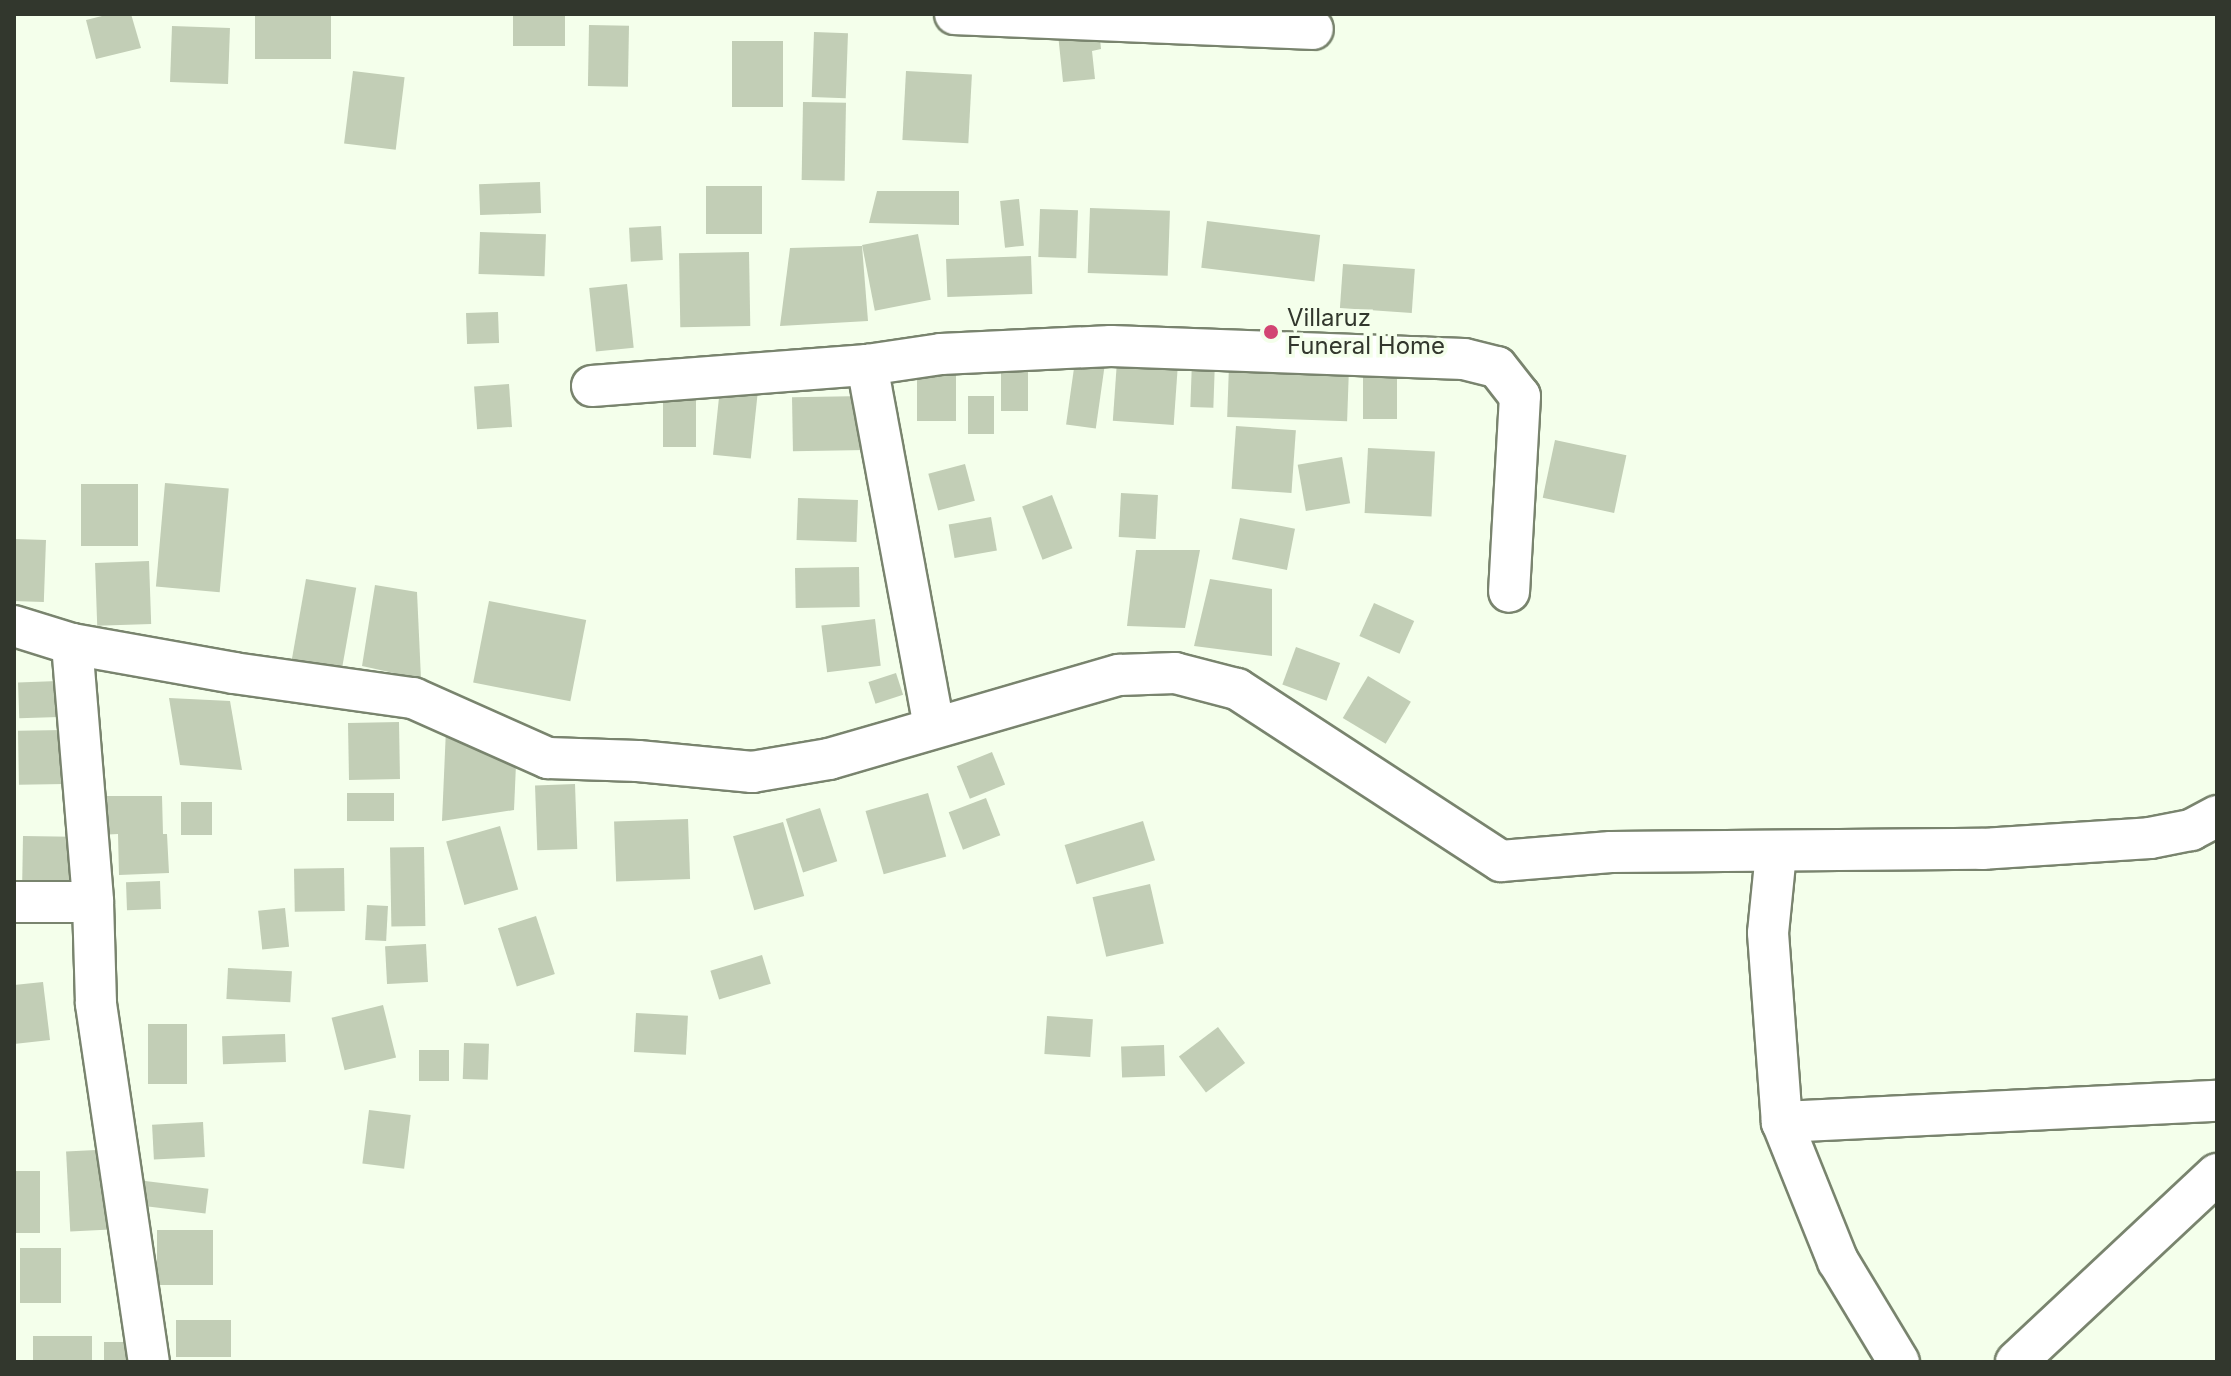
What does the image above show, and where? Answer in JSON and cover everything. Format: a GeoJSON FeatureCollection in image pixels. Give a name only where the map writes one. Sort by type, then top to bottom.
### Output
{"type":"FeatureCollection","features":[{"type":"Feature","properties":{"kind":"street"},"geometry":{"type":"LineString","coordinates":[[955,14],[1313,29]]}},
{"type":"Feature","properties":{"kind":"street"},"geometry":{"type":"LineString","coordinates":[[592,386],[867,365],[941,354],[1111,346],[1464,359],[1497,367],[1520,396],[1509,592]]}},
{"type":"Feature","properties":{"kind":"street"},"geometry":{"type":"LineString","coordinates":[[867,365],[934,727]]}},
{"type":"Feature","properties":{"kind":"street"},"geometry":{"type":"LineString","coordinates":[[14,626],[72,644],[234,673],[413,698],[548,758],[638,761],[752,772],[829,759],[1119,675],[1175,673],[1237,689],[1501,861],[1611,852],[1982,849],[2208,833]]}},
{"type":"Feature","properties":{"kind":"street"},"geometry":{"type":"LineString","coordinates":[[72,644],[93,902],[96,1004],[149,1362]]}},
{"type":"Feature","properties":{"kind":"street"},"geometry":{"type":"LineString","coordinates":[[1776,853],[1768,933],[1782,1122],[1838,1261],[1899,1362]]}},
{"type":"Feature","properties":{"kind":"street"},"geometry":{"type":"LineString","coordinates":[[14,902],[93,902]]}},
{"type":"Feature","properties":{"kind":"street"},"geometry":{"type":"LineString","coordinates":[[1782,1122],[2217,1101]]}},
{"type":"Feature","properties":{"kind":"street"},"geometry":{"type":"LineString","coordinates":[[2016,1362],[2217,1174]]}},
{"type":"Feature","properties":{"kind":"building"},"geometry":{"type":"Polygon","coordinates":[[[110,14],[131,14],[141,48],[96,59],[86,20],[110,14]]]}},
{"type":"Feature","properties":{"kind":"building"},"geometry":{"type":"Polygon","coordinates":[[[255,14],[331,14],[331,59],[255,59],[255,14]]]}},
{"type":"Feature","properties":{"kind":"building"},"geometry":{"type":"Polygon","coordinates":[[[513,14],[565,14],[565,46],[513,46],[513,14]]]}},
{"type":"Feature","properties":{"kind":"building"},"geometry":{"type":"Polygon","coordinates":[[[589,25],[629,26],[628,87],[588,86],[589,25]]]}},
{"type":"Feature","properties":{"kind":"building"},"geometry":{"type":"Polygon","coordinates":[[[172,26],[230,28],[228,84],[170,82],[172,26]]]}},
{"type":"Feature","properties":{"kind":"building"},"geometry":{"type":"Polygon","coordinates":[[[1099,29],[1101,49],[1092,51],[1095,79],[1063,82],[1058,34],[1099,29]]]}},
{"type":"Feature","properties":{"kind":"building"},"geometry":{"type":"Polygon","coordinates":[[[814,32],[848,33],[846,98],[812,97],[814,32]]]}},
{"type":"Feature","properties":{"kind":"building"},"geometry":{"type":"Polygon","coordinates":[[[732,41],[783,41],[783,107],[732,107],[732,41]]]}},
{"type":"Feature","properties":{"kind":"building"},"geometry":{"type":"Polygon","coordinates":[[[353,71],[405,77],[396,150],[344,143],[353,71]]]}},
{"type":"Feature","properties":{"kind":"building"},"geometry":{"type":"Polygon","coordinates":[[[906,71],[972,74],[968,143],[902,140],[906,71]]]}},
{"type":"Feature","properties":{"kind":"building"},"geometry":{"type":"Polygon","coordinates":[[[803,102],[846,103],[845,181],[802,180],[803,102]]]}},
{"type":"Feature","properties":{"kind":"building"},"geometry":{"type":"Polygon","coordinates":[[[540,182],[541,213],[480,215],[479,184],[540,182]]]}},
{"type":"Feature","properties":{"kind":"building"},"geometry":{"type":"Polygon","coordinates":[[[706,186],[762,186],[762,234],[706,234],[706,186]]]}},
{"type":"Feature","properties":{"kind":"building"},"geometry":{"type":"Polygon","coordinates":[[[877,191],[959,191],[959,225],[869,223],[877,191]]]}},
{"type":"Feature","properties":{"kind":"building"},"geometry":{"type":"Polygon","coordinates":[[[1019,199],[1024,246],[1005,248],[1000,201],[1019,199]]]}},
{"type":"Feature","properties":{"kind":"building"},"geometry":{"type":"Polygon","coordinates":[[[1090,208],[1170,211],[1168,276],[1088,273],[1090,208]]]}},
{"type":"Feature","properties":{"kind":"building"},"geometry":{"type":"Polygon","coordinates":[[[1040,209],[1078,210],[1076,258],[1038,257],[1040,209]]]}},
{"type":"Feature","properties":{"kind":"building"},"geometry":{"type":"Polygon","coordinates":[[[1207,221],[1320,235],[1314,282],[1201,268],[1207,221]]]}},
{"type":"Feature","properties":{"kind":"building"},"geometry":{"type":"Polygon","coordinates":[[[661,226],[663,260],[631,262],[629,228],[661,226]]]}},
{"type":"Feature","properties":{"kind":"building"},"geometry":{"type":"Polygon","coordinates":[[[480,232],[546,234],[544,276],[479,274],[480,232]]]}},
{"type":"Feature","properties":{"kind":"building"},"geometry":{"type":"Polygon","coordinates":[[[918,234],[931,300],[875,311],[862,245],[918,234]]]}},
{"type":"Feature","properties":{"kind":"building"},"geometry":{"type":"Polygon","coordinates":[[[862,246],[868,321],[780,326],[790,248],[862,246]]]}},
{"type":"Feature","properties":{"kind":"building"},"geometry":{"type":"Polygon","coordinates":[[[749,252],[750,326],[680,327],[679,253],[749,252]]]}},
{"type":"Feature","properties":{"kind":"building"},"geometry":{"type":"Polygon","coordinates":[[[1031,256],[1032,294],[947,297],[946,259],[1031,256]]]}},
{"type":"Feature","properties":{"kind":"building"},"geometry":{"type":"Polygon","coordinates":[[[1343,264],[1415,269],[1412,313],[1340,308],[1343,264]]]}},
{"type":"Feature","properties":{"kind":"building"},"geometry":{"type":"Polygon","coordinates":[[[627,284],[634,348],[596,352],[589,288],[627,284]]]}},
{"type":"Feature","properties":{"kind":"building"},"geometry":{"type":"Polygon","coordinates":[[[498,312],[499,343],[467,344],[466,313],[498,312]]]}},
{"type":"Feature","properties":{"kind":"building"},"geometry":{"type":"Polygon","coordinates":[[[1192,360],[1215,361],[1213,408],[1190,407],[1192,360]]]}},
{"type":"Feature","properties":{"kind":"building"},"geometry":{"type":"Polygon","coordinates":[[[1075,361],[1105,365],[1096,429],[1066,424],[1075,361]]]}},
{"type":"Feature","properties":{"kind":"building"},"geometry":{"type":"Polygon","coordinates":[[[1117,361],[1178,365],[1174,425],[1113,421],[1117,361]]]}},
{"type":"Feature","properties":{"kind":"building"},"geometry":{"type":"Polygon","coordinates":[[[1001,363],[1028,363],[1028,411],[1001,411],[1001,363]]]}},
{"type":"Feature","properties":{"kind":"building"},"geometry":{"type":"Polygon","coordinates":[[[1229,365],[1349,369],[1347,421],[1227,417],[1229,365]]]}},
{"type":"Feature","properties":{"kind":"building"},"geometry":{"type":"Polygon","coordinates":[[[917,369],[956,369],[956,421],[917,421],[917,369]]]}},
{"type":"Feature","properties":{"kind":"building"},"geometry":{"type":"Polygon","coordinates":[[[1363,370],[1397,370],[1397,419],[1363,419],[1363,370]]]}},
{"type":"Feature","properties":{"kind":"building"},"geometry":{"type":"Polygon","coordinates":[[[509,384],[512,427],[477,429],[474,386],[509,384]]]}},
{"type":"Feature","properties":{"kind":"building"},"geometry":{"type":"Polygon","coordinates":[[[720,388],[758,392],[751,459],[713,455],[720,388]]]}},
{"type":"Feature","properties":{"kind":"building"},"geometry":{"type":"Polygon","coordinates":[[[663,389],[696,389],[696,447],[663,447],[663,389]]]}},
{"type":"Feature","properties":{"kind":"building"},"geometry":{"type":"Polygon","coordinates":[[[865,396],[866,450],[793,451],[792,397],[865,396]]]}},
{"type":"Feature","properties":{"kind":"building"},"geometry":{"type":"Polygon","coordinates":[[[968,396],[994,396],[994,434],[968,434],[968,396]]]}},
{"type":"Feature","properties":{"kind":"building"},"geometry":{"type":"Polygon","coordinates":[[[1236,426],[1296,430],[1291,493],[1232,489],[1236,426]]]}},
{"type":"Feature","properties":{"kind":"building"},"geometry":{"type":"Polygon","coordinates":[[[1555,440],[1626,455],[1614,513],[1543,498],[1555,440]]]}},
{"type":"Feature","properties":{"kind":"building"},"geometry":{"type":"Polygon","coordinates":[[[1368,448],[1435,452],[1432,516],[1365,513],[1368,448]]]}},
{"type":"Feature","properties":{"kind":"building"},"geometry":{"type":"Polygon","coordinates":[[[1342,457],[1350,503],[1306,511],[1298,465],[1342,457]]]}},
{"type":"Feature","properties":{"kind":"building"},"geometry":{"type":"Polygon","coordinates":[[[965,464],[975,501],[938,511],[928,474],[965,464]]]}},
{"type":"Feature","properties":{"kind":"building"},"geometry":{"type":"Polygon","coordinates":[[[165,483],[229,489],[220,592],[156,587],[165,483]]]}},
{"type":"Feature","properties":{"kind":"building"},"geometry":{"type":"Polygon","coordinates":[[[81,484],[138,484],[138,546],[81,546],[81,484]]]}},
{"type":"Feature","properties":{"kind":"building"},"geometry":{"type":"Polygon","coordinates":[[[1121,493],[1158,495],[1156,539],[1119,537],[1121,493]]]}},
{"type":"Feature","properties":{"kind":"building"},"geometry":{"type":"Polygon","coordinates":[[[1052,495],[1072,548],[1043,560],[1022,506],[1052,495]]]}},
{"type":"Feature","properties":{"kind":"building"},"geometry":{"type":"Polygon","coordinates":[[[798,498],[858,500],[856,542],[797,540],[798,498]]]}},
{"type":"Feature","properties":{"kind":"building"},"geometry":{"type":"Polygon","coordinates":[[[991,517],[997,550],[955,558],[949,524],[991,517]]]}},
{"type":"Feature","properties":{"kind":"building"},"geometry":{"type":"Polygon","coordinates":[[[1240,518],[1295,529],[1287,570],[1232,559],[1240,518]]]}},
{"type":"Feature","properties":{"kind":"building"},"geometry":{"type":"Polygon","coordinates":[[[14,539],[46,540],[44,602],[14,601],[14,539]]]}},
{"type":"Feature","properties":{"kind":"building"},"geometry":{"type":"Polygon","coordinates":[[[1136,550],[1200,550],[1185,628],[1127,626],[1136,550]]]}},
{"type":"Feature","properties":{"kind":"building"},"geometry":{"type":"Polygon","coordinates":[[[149,561],[151,624],[97,626],[95,563],[149,561]]]}},
{"type":"Feature","properties":{"kind":"building"},"geometry":{"type":"Polygon","coordinates":[[[859,567],[860,607],[796,608],[795,568],[859,567]]]}},
{"type":"Feature","properties":{"kind":"building"},"geometry":{"type":"Polygon","coordinates":[[[306,579],[356,588],[341,676],[290,668],[306,579]]]}},
{"type":"Feature","properties":{"kind":"building"},"geometry":{"type":"Polygon","coordinates":[[[1210,579],[1272,589],[1272,656],[1194,646],[1210,579]]]}},
{"type":"Feature","properties":{"kind":"building"},"geometry":{"type":"Polygon","coordinates":[[[375,585],[417,592],[421,679],[362,666],[375,585]]]}},
{"type":"Feature","properties":{"kind":"building"},"geometry":{"type":"Polygon","coordinates":[[[489,601],[586,620],[570,701],[473,682],[489,601]]]}},
{"type":"Feature","properties":{"kind":"building"},"geometry":{"type":"Polygon","coordinates":[[[1374,603],[1414,621],[1400,654],[1359,636],[1374,603]]]}},
{"type":"Feature","properties":{"kind":"building"},"geometry":{"type":"Polygon","coordinates":[[[875,619],[881,666],[827,672],[821,626],[875,619]]]}},
{"type":"Feature","properties":{"kind":"building"},"geometry":{"type":"Polygon","coordinates":[[[1296,647],[1340,663],[1326,701],[1282,685],[1296,647]]]}},
{"type":"Feature","properties":{"kind":"building"},"geometry":{"type":"Polygon","coordinates":[[[896,673],[903,695],[876,704],[868,682],[896,673]]]}},
{"type":"Feature","properties":{"kind":"building"},"geometry":{"type":"Polygon","coordinates":[[[1368,676],[1411,702],[1386,744],[1343,718],[1368,676]]]}},
{"type":"Feature","properties":{"kind":"building"},"geometry":{"type":"Polygon","coordinates":[[[58,681],[59,717],[19,718],[18,682],[58,681]]]}},
{"type":"Feature","properties":{"kind":"building"},"geometry":{"type":"Polygon","coordinates":[[[169,698],[230,701],[242,770],[180,765],[169,698]]]}},
{"type":"Feature","properties":{"kind":"building"},"geometry":{"type":"Polygon","coordinates":[[[399,722],[400,779],[349,780],[348,723],[399,722]]]}},
{"type":"Feature","properties":{"kind":"building"},"geometry":{"type":"Polygon","coordinates":[[[446,729],[516,764],[514,810],[442,821],[446,729]]]}},
{"type":"Feature","properties":{"kind":"building"},"geometry":{"type":"Polygon","coordinates":[[[64,730],[65,784],[19,785],[18,731],[64,730]]]}},
{"type":"Feature","properties":{"kind":"building"},"geometry":{"type":"Polygon","coordinates":[[[992,752],[1005,784],[970,799],[957,766],[992,752]]]}},
{"type":"Feature","properties":{"kind":"building"},"geometry":{"type":"Polygon","coordinates":[[[575,784],[577,849],[537,850],[535,785],[575,784]]]}},
{"type":"Feature","properties":{"kind":"building"},"geometry":{"type":"Polygon","coordinates":[[[347,793],[394,793],[394,821],[347,821],[347,793]]]}},
{"type":"Feature","properties":{"kind":"building"},"geometry":{"type":"Polygon","coordinates":[[[928,793],[946,856],[884,874],[866,811],[928,793]]]}},
{"type":"Feature","properties":{"kind":"building"},"geometry":{"type":"Polygon","coordinates":[[[98,796],[162,796],[163,834],[167,834],[169,873],[119,875],[118,834],[98,835],[98,796]]]}},
{"type":"Feature","properties":{"kind":"building"},"geometry":{"type":"Polygon","coordinates":[[[986,798],[1000,835],[963,850],[949,812],[986,798]]]}},
{"type":"Feature","properties":{"kind":"building"},"geometry":{"type":"Polygon","coordinates":[[[181,802],[212,802],[212,835],[181,835],[181,802]]]}},
{"type":"Feature","properties":{"kind":"building"},"geometry":{"type":"Polygon","coordinates":[[[820,808],[837,861],[803,872],[786,819],[820,808]]]}},
{"type":"Feature","properties":{"kind":"building"},"geometry":{"type":"Polygon","coordinates":[[[688,819],[690,879],[616,882],[614,822],[688,819]]]}},
{"type":"Feature","properties":{"kind":"building"},"geometry":{"type":"Polygon","coordinates":[[[1143,821],[1155,860],[1077,884],[1065,845],[1143,821]]]}},
{"type":"Feature","properties":{"kind":"building"},"geometry":{"type":"Polygon","coordinates":[[[783,822],[804,896],[754,910],[733,836],[783,822]]]}},
{"type":"Feature","properties":{"kind":"building"},"geometry":{"type":"Polygon","coordinates":[[[500,826],[518,889],[464,905],[446,841],[500,826]]]}},
{"type":"Feature","properties":{"kind":"building"},"geometry":{"type":"Polygon","coordinates":[[[23,836],[72,837],[71,884],[22,883],[23,836]]]}},
{"type":"Feature","properties":{"kind":"building"},"geometry":{"type":"Polygon","coordinates":[[[424,847],[425,926],[391,927],[390,848],[424,847]]]}},
{"type":"Feature","properties":{"kind":"building"},"geometry":{"type":"Polygon","coordinates":[[[344,868],[345,911],[295,912],[294,869],[344,868]]]}},
{"type":"Feature","properties":{"kind":"building"},"geometry":{"type":"Polygon","coordinates":[[[160,881],[161,909],[127,910],[126,882],[160,881]]]}},
{"type":"Feature","properties":{"kind":"building"},"geometry":{"type":"Polygon","coordinates":[[[1150,884],[1164,943],[1106,957],[1093,897],[1150,884]]]}},
{"type":"Feature","properties":{"kind":"building"},"geometry":{"type":"Polygon","coordinates":[[[367,905],[388,906],[386,941],[365,940],[367,905]]]}},
{"type":"Feature","properties":{"kind":"building"},"geometry":{"type":"Polygon","coordinates":[[[285,908],[289,947],[262,950],[258,911],[285,908]]]}},
{"type":"Feature","properties":{"kind":"building"},"geometry":{"type":"Polygon","coordinates":[[[536,916],[555,974],[517,986],[498,928],[536,916]]]}},
{"type":"Feature","properties":{"kind":"building"},"geometry":{"type":"Polygon","coordinates":[[[426,944],[428,982],[387,984],[385,946],[426,944]]]}},
{"type":"Feature","properties":{"kind":"building"},"geometry":{"type":"Polygon","coordinates":[[[762,955],[771,984],[719,999],[710,971],[762,955]]]}},
{"type":"Feature","properties":{"kind":"building"},"geometry":{"type":"Polygon","coordinates":[[[228,968],[292,971],[290,1002],[226,999],[228,968]]]}},
{"type":"Feature","properties":{"kind":"building"},"geometry":{"type":"Polygon","coordinates":[[[43,982],[50,1040],[14,1044],[14,985],[43,982]]]}},
{"type":"Feature","properties":{"kind":"building"},"geometry":{"type":"Polygon","coordinates":[[[383,1005],[396,1057],[345,1070],[332,1018],[383,1005]]]}},
{"type":"Feature","properties":{"kind":"building"},"geometry":{"type":"Polygon","coordinates":[[[636,1013],[688,1016],[686,1055],[634,1052],[636,1013]]]}},
{"type":"Feature","properties":{"kind":"building"},"geometry":{"type":"Polygon","coordinates":[[[1047,1016],[1093,1019],[1090,1057],[1044,1054],[1047,1016]]]}},
{"type":"Feature","properties":{"kind":"building"},"geometry":{"type":"Polygon","coordinates":[[[148,1024],[187,1024],[187,1084],[148,1084],[148,1024]]]}},
{"type":"Feature","properties":{"kind":"building"},"geometry":{"type":"Polygon","coordinates":[[[1218,1027],[1245,1063],[1206,1092],[1179,1056],[1218,1027]]]}},
{"type":"Feature","properties":{"kind":"building"},"geometry":{"type":"Polygon","coordinates":[[[285,1034],[286,1062],[223,1064],[222,1036],[285,1034]]]}},
{"type":"Feature","properties":{"kind":"building"},"geometry":{"type":"Polygon","coordinates":[[[464,1043],[489,1044],[488,1080],[463,1079],[464,1043]]]}},
{"type":"Feature","properties":{"kind":"building"},"geometry":{"type":"Polygon","coordinates":[[[1164,1045],[1165,1076],[1122,1077],[1121,1047],[1164,1045]]]}},
{"type":"Feature","properties":{"kind":"building"},"geometry":{"type":"Polygon","coordinates":[[[419,1050],[449,1050],[449,1081],[419,1081],[419,1050]]]}},
{"type":"Feature","properties":{"kind":"building"},"geometry":{"type":"Polygon","coordinates":[[[369,1110],[411,1115],[404,1169],[362,1164],[369,1110]]]}},
{"type":"Feature","properties":{"kind":"building"},"geometry":{"type":"Polygon","coordinates":[[[203,1122],[205,1157],[154,1160],[152,1125],[203,1122]]]}},
{"type":"Feature","properties":{"kind":"building"},"geometry":{"type":"Polygon","coordinates":[[[116,1149],[120,1229],[70,1232],[66,1152],[116,1149]]]}},
{"type":"Feature","properties":{"kind":"building"},"geometry":{"type":"Polygon","coordinates":[[[14,1171],[40,1171],[40,1233],[14,1233],[14,1171]]]}},
{"type":"Feature","properties":{"kind":"building"},"geometry":{"type":"Polygon","coordinates":[[[137,1180],[208,1189],[205,1214],[134,1205],[137,1180]]]}},
{"type":"Feature","properties":{"kind":"building"},"geometry":{"type":"Polygon","coordinates":[[[157,1230],[213,1230],[213,1285],[157,1285],[157,1230]]]}},
{"type":"Feature","properties":{"kind":"building"},"geometry":{"type":"Polygon","coordinates":[[[20,1248],[61,1248],[61,1303],[20,1303],[20,1248]]]}},
{"type":"Feature","properties":{"kind":"building"},"geometry":{"type":"Polygon","coordinates":[[[176,1320],[231,1320],[231,1357],[176,1357],[176,1320]]]}},
{"type":"Feature","properties":{"kind":"building"},"geometry":{"type":"Polygon","coordinates":[[[33,1336],[92,1336],[92,1362],[33,1362],[33,1336]]]}},
{"type":"Feature","properties":{"kind":"building"},"geometry":{"type":"Polygon","coordinates":[[[104,1342],[142,1342],[142,1362],[104,1362],[104,1342]]]}},
{"type":"Feature","properties":{"kind":"place","name":"Villaruz Funeral Home"},"geometry":{"type":"Point","coordinates":[1271,332]}}]}
